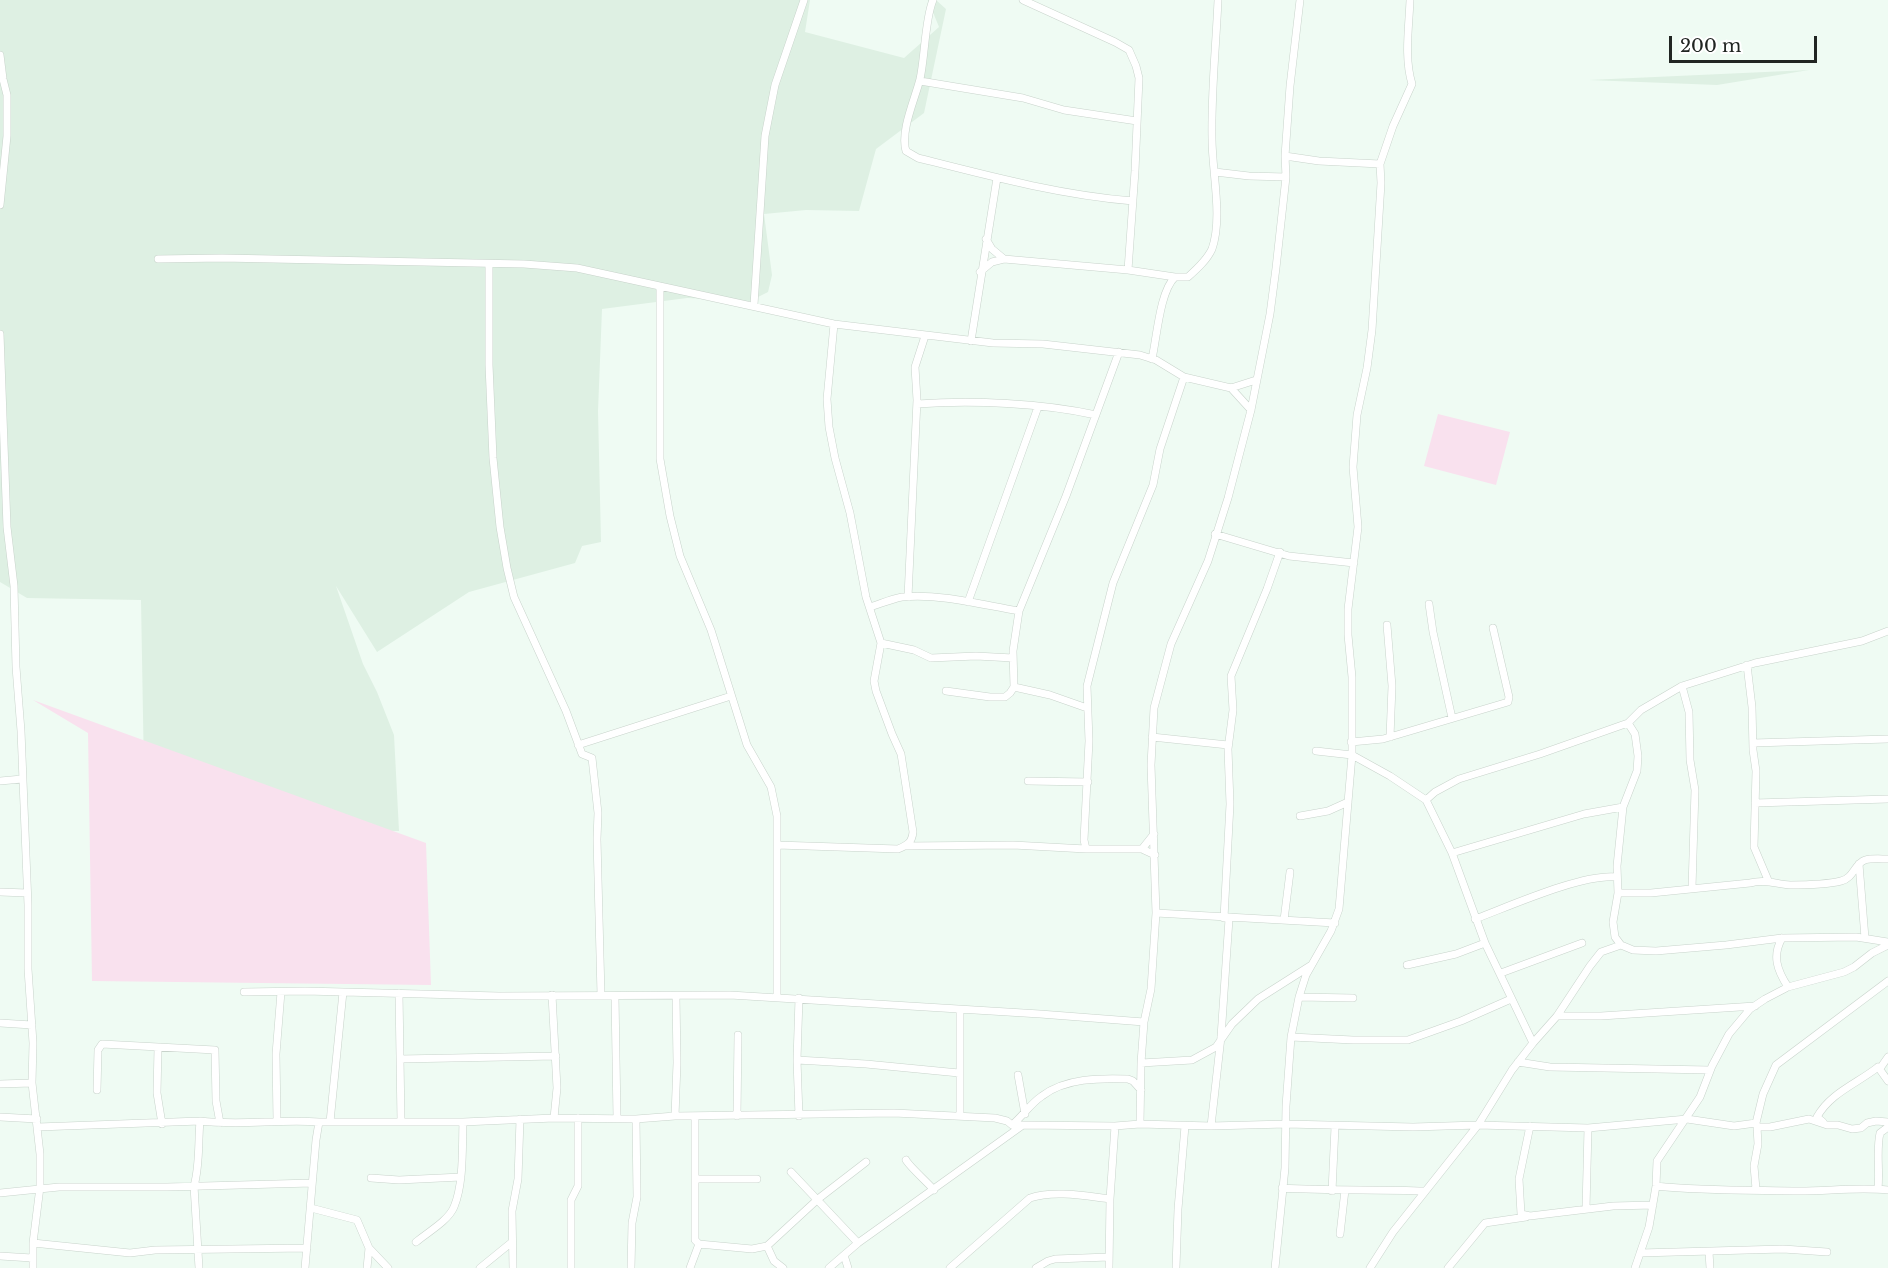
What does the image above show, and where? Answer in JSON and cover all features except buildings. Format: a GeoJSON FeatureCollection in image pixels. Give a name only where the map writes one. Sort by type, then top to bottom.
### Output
{"type":"FeatureCollection","features":[{"type":"Feature","properties":{"kind":"street"},"geometry":{"type":"LineString","coordinates":[[754,305],[765,136],[775,85],[804,0]]}},
{"type":"Feature","properties":{"kind":"street"},"geometry":{"type":"LineString","coordinates":[[933,0],[920,81],[912,103],[904,143],[906,151],[918,158],[997,178],[1104,199],[1133,201]]}},
{"type":"Feature","properties":{"kind":"street"},"geometry":{"type":"LineString","coordinates":[[1023,0],[1129,50],[1136,66],[1139,78],[1128,270]]}},
{"type":"Feature","properties":{"kind":"street"},"geometry":{"type":"LineString","coordinates":[[980,272],[992,262],[1004,259],[1188,277],[1204,262],[1212,249],[1216,230],[1212,139],[1218,0]]}},
{"type":"Feature","properties":{"kind":"street"},"geometry":{"type":"LineString","coordinates":[[1140,1124],[1144,1022],[1151,989],[1156,913],[1151,765],[1154,708],[1166,659],[1208,561],[1234,478],[1251,410],[1270,314],[1286,177],[1285,156],[1300,0]]}},
{"type":"Feature","properties":{"kind":"street"},"geometry":{"type":"LineString","coordinates":[[1275,1268],[1286,1168],[1286,1124],[1292,1037],[1299,997],[1306,975],[1335,923],[1340,909],[1352,755],[1352,677],[1348,618],[1358,527],[1353,467],[1357,415],[1372,330],[1381,183],[1380,164],[1393,126],[1412,84],[1408,55],[1410,0]]}},
{"type":"Feature","properties":{"kind":"street"},"geometry":{"type":"LineString","coordinates":[[0,55],[1,79],[7,95],[7,136],[0,205]]}},
{"type":"Feature","properties":{"kind":"street"},"geometry":{"type":"LineString","coordinates":[[920,81],[1023,98],[1064,110],[1137,121]]}},
{"type":"Feature","properties":{"kind":"street"},"geometry":{"type":"LineString","coordinates":[[1285,156],[1319,161],[1380,164]]}},
{"type":"Feature","properties":{"kind":"street"},"geometry":{"type":"LineString","coordinates":[[1215,172],[1286,177]]}},
{"type":"Feature","properties":{"kind":"street"},"geometry":{"type":"LineString","coordinates":[[971,340],[980,272],[997,178]]}},
{"type":"Feature","properties":{"kind":"street"},"geometry":{"type":"LineString","coordinates":[[986,239],[992,249],[1004,259]]}},
{"type":"Feature","properties":{"kind":"street"},"geometry":{"type":"LineString","coordinates":[[158,259],[222,258],[524,264],[577,268],[834,324],[925,336],[1119,352],[1152,359],[1184,377],[1231,388],[1256,380]]}},
{"type":"Feature","properties":{"kind":"street"},"geometry":{"type":"LineString","coordinates":[[489,264],[489,365],[493,458],[500,527],[514,597],[566,711],[582,754],[592,758],[598,813],[601,995]]}},
{"type":"Feature","properties":{"kind":"street"},"geometry":{"type":"LineString","coordinates":[[1152,359],[1164,294],[1169,282],[1175,276]]}},
{"type":"Feature","properties":{"kind":"street"},"geometry":{"type":"LineString","coordinates":[[660,286],[660,459],[664,490],[680,556],[711,630],[747,744],[771,787],[777,816],[777,997]]}},
{"type":"Feature","properties":{"kind":"street"},"geometry":{"type":"LineString","coordinates":[[834,324],[827,399],[829,427],[834,458],[850,513],[866,597],[881,643],[874,681],[901,754],[914,831],[912,840],[906,846]]}},
{"type":"Feature","properties":{"kind":"street"},"geometry":{"type":"LineString","coordinates":[[0,334],[3,455],[7,527],[14,586],[32,1025],[32,1083],[38,1127],[40,1187],[33,1243],[33,1268]]}},
{"type":"Feature","properties":{"kind":"street"},"geometry":{"type":"LineString","coordinates":[[908,597],[917,404],[915,367],[925,336]]}},
{"type":"Feature","properties":{"kind":"street"},"geometry":{"type":"LineString","coordinates":[[946,691],[1005,697],[1014,687],[1013,658],[1019,611],[1119,352]]}},
{"type":"Feature","properties":{"kind":"street"},"geometry":{"type":"LineString","coordinates":[[1086,849],[1084,840],[1088,782],[1087,686],[1113,583],[1153,485],[1160,449],[1184,377]]}},
{"type":"Feature","properties":{"kind":"street"},"geometry":{"type":"LineString","coordinates":[[1231,388],[1251,410]]}},
{"type":"Feature","properties":{"kind":"street"},"geometry":{"type":"LineString","coordinates":[[917,404],[970,402],[1074,410],[1096,415]]}},
{"type":"Feature","properties":{"kind":"street"},"geometry":{"type":"LineString","coordinates":[[968,602],[1038,407]]}},
{"type":"Feature","properties":{"kind":"street"},"geometry":{"type":"LineString","coordinates":[[1215,534],[1296,557],[1354,563]]}},
{"type":"Feature","properties":{"kind":"street"},"geometry":{"type":"LineString","coordinates":[[1211,1126],[1221,1037],[1227,918],[1230,804],[1228,745],[1233,710],[1231,676],[1280,552]]}},
{"type":"Feature","properties":{"kind":"street"},"geometry":{"type":"LineString","coordinates":[[870,608],[900,597],[908,597],[968,602],[1019,611]]}},
{"type":"Feature","properties":{"kind":"street"},"geometry":{"type":"LineString","coordinates":[[1429,604],[1452,718]]}},
{"type":"Feature","properties":{"kind":"street"},"geometry":{"type":"LineString","coordinates":[[1387,625],[1392,686],[1390,737]]}},
{"type":"Feature","properties":{"kind":"street"},"geometry":{"type":"LineString","coordinates":[[1352,742],[1383,739],[1508,702],[1509,697],[1493,628]]}},
{"type":"Feature","properties":{"kind":"street"},"geometry":{"type":"LineString","coordinates":[[1426,800],[1435,792],[1459,779],[1629,723],[1641,710],[1682,686],[1747,665],[1852,643],[1888,630]]}},
{"type":"Feature","properties":{"kind":"street"},"geometry":{"type":"LineString","coordinates":[[881,643],[914,650],[931,658],[976,656],[1013,658]]}},
{"type":"Feature","properties":{"kind":"street"},"geometry":{"type":"LineString","coordinates":[[1747,665],[1756,771],[1754,847],[1768,882],[1790,885],[1824,884],[1845,880],[1853,875],[1858,864],[1864,861],[1888,859]]}},
{"type":"Feature","properties":{"kind":"street"},"geometry":{"type":"LineString","coordinates":[[1682,686],[1689,712],[1690,760],[1695,790],[1692,888]]}},
{"type":"Feature","properties":{"kind":"street"},"geometry":{"type":"LineString","coordinates":[[1014,687],[1050,695],[1088,708]]}},
{"type":"Feature","properties":{"kind":"street"},"geometry":{"type":"LineString","coordinates":[[578,745],[731,696]]}},
{"type":"Feature","properties":{"kind":"street"},"geometry":{"type":"LineString","coordinates":[[1629,723],[1635,734],[1638,756],[1637,771],[1623,807],[1616,877],[1618,893],[1613,922],[1615,937],[1620,945],[1633,950],[1656,951],[1782,938],[1865,938],[1888,944]]}},
{"type":"Feature","properties":{"kind":"street"},"geometry":{"type":"LineString","coordinates":[[1152,737],[1228,745]]}},
{"type":"Feature","properties":{"kind":"street"},"geometry":{"type":"LineString","coordinates":[[1753,743],[1888,739]]}},
{"type":"Feature","properties":{"kind":"street"},"geometry":{"type":"LineString","coordinates":[[1316,751],[1352,755],[1390,776],[1426,800],[1452,853],[1485,943],[1533,1043]]}},
{"type":"Feature","properties":{"kind":"street"},"geometry":{"type":"LineString","coordinates":[[0,781],[22,779]]}},
{"type":"Feature","properties":{"kind":"street"},"geometry":{"type":"LineString","coordinates":[[1028,781],[1088,782]]}},
{"type":"Feature","properties":{"kind":"street"},"geometry":{"type":"LineString","coordinates":[[1755,803],[1888,799]]}},
{"type":"Feature","properties":{"kind":"street"},"geometry":{"type":"LineString","coordinates":[[1300,816],[1328,811],[1348,802]]}},
{"type":"Feature","properties":{"kind":"street"},"geometry":{"type":"LineString","coordinates":[[1452,853],[1584,814],[1623,807]]}},
{"type":"Feature","properties":{"kind":"street"},"geometry":{"type":"LineString","coordinates":[[1142,849],[1154,834]]}},
{"type":"Feature","properties":{"kind":"street"},"geometry":{"type":"LineString","coordinates":[[777,845],[898,849],[906,846],[1013,845],[1142,849],[1155,855]]}},
{"type":"Feature","properties":{"kind":"street"},"geometry":{"type":"LineString","coordinates":[[1858,864],[1865,938]]}},
{"type":"Feature","properties":{"kind":"street"},"geometry":{"type":"LineString","coordinates":[[1284,920],[1290,872]]}},
{"type":"Feature","properties":{"kind":"street"},"geometry":{"type":"LineString","coordinates":[[1475,919],[1580,882],[1603,876],[1616,877]]}},
{"type":"Feature","properties":{"kind":"street"},"geometry":{"type":"LineString","coordinates":[[1618,893],[1651,893],[1768,880]]}},
{"type":"Feature","properties":{"kind":"street"},"geometry":{"type":"LineString","coordinates":[[0,892],[27,893]]}},
{"type":"Feature","properties":{"kind":"street"},"geometry":{"type":"LineString","coordinates":[[1156,913],[1335,923]]}},
{"type":"Feature","properties":{"kind":"street"},"geometry":{"type":"LineString","coordinates":[[1782,938],[1775,950],[1779,972],[1788,987]]}},
{"type":"Feature","properties":{"kind":"street"},"geometry":{"type":"LineString","coordinates":[[1407,965],[1456,954],[1485,943]]}},
{"type":"Feature","properties":{"kind":"street"},"geometry":{"type":"LineString","coordinates":[[1501,973],[1582,943]]}},
{"type":"Feature","properties":{"kind":"street"},"geometry":{"type":"LineString","coordinates":[[1635,1268],[1649,1227],[1659,1155],[1687,1119],[1700,1097],[1710,1070],[1729,1034],[1750,1009],[1788,987],[1844,972],[1888,944]]}},
{"type":"Feature","properties":{"kind":"street"},"geometry":{"type":"LineString","coordinates":[[1370,1268],[1393,1232],[1478,1125],[1518,1062],[1557,1016],[1601,952],[1620,945]]}},
{"type":"Feature","properties":{"kind":"street"},"geometry":{"type":"LineString","coordinates":[[1141,1064],[1191,1060],[1216,1047],[1232,1024],[1258,999],[1312,964]]}},
{"type":"Feature","properties":{"kind":"street"},"geometry":{"type":"LineString","coordinates":[[1294,976],[1306,975]]}},
{"type":"Feature","properties":{"kind":"street"},"geometry":{"type":"LineString","coordinates":[[1756,1189],[1754,1166],[1758,1144],[1756,1125],[1763,1094],[1776,1065],[1888,981]]}},
{"type":"Feature","properties":{"kind":"street"},"geometry":{"type":"LineString","coordinates":[[244,992],[777,997],[1144,1022]]}},
{"type":"Feature","properties":{"kind":"street"},"geometry":{"type":"LineString","coordinates":[[277,1121],[276,1054],[281,992]]}},
{"type":"Feature","properties":{"kind":"street"},"geometry":{"type":"LineString","coordinates":[[330,1122],[343,992]]}},
{"type":"Feature","properties":{"kind":"street"},"geometry":{"type":"LineString","coordinates":[[399,993],[401,1122]]}},
{"type":"Feature","properties":{"kind":"street"},"geometry":{"type":"LineString","coordinates":[[552,995],[557,1088],[554,1118]]}},
{"type":"Feature","properties":{"kind":"street"},"geometry":{"type":"LineString","coordinates":[[615,996],[617,1118]]}},
{"type":"Feature","properties":{"kind":"street"},"geometry":{"type":"LineString","coordinates":[[675,1116],[676,996]]}},
{"type":"Feature","properties":{"kind":"street"},"geometry":{"type":"LineString","coordinates":[[1299,997],[1353,998]]}},
{"type":"Feature","properties":{"kind":"street"},"geometry":{"type":"LineString","coordinates":[[799,998],[797,1060],[799,1116]]}},
{"type":"Feature","properties":{"kind":"street"},"geometry":{"type":"LineString","coordinates":[[1292,1037],[1408,1040],[1427,1035],[1511,999]]}},
{"type":"Feature","properties":{"kind":"street"},"geometry":{"type":"LineString","coordinates":[[1557,1016],[1601,1016],[1755,1006]]}},
{"type":"Feature","properties":{"kind":"street"},"geometry":{"type":"LineString","coordinates":[[960,1010],[960,1116]]}},
{"type":"Feature","properties":{"kind":"street"},"geometry":{"type":"LineString","coordinates":[[0,1023],[32,1025]]}},
{"type":"Feature","properties":{"kind":"street"},"geometry":{"type":"LineString","coordinates":[[737,1116],[738,1035]]}},
{"type":"Feature","properties":{"kind":"street"},"geometry":{"type":"LineString","coordinates":[[97,1090],[98,1050],[102,1044],[215,1050],[216,1101],[220,1123]]}},
{"type":"Feature","properties":{"kind":"street"},"geometry":{"type":"LineString","coordinates":[[158,1048],[158,1093],[162,1124]]}},
{"type":"Feature","properties":{"kind":"street"},"geometry":{"type":"LineString","coordinates":[[400,1059],[556,1056]]}},
{"type":"Feature","properties":{"kind":"street"},"geometry":{"type":"LineString","coordinates":[[1813,1118],[1835,1096],[1881,1067],[1888,1057]]}},
{"type":"Feature","properties":{"kind":"street"},"geometry":{"type":"LineString","coordinates":[[797,1060],[959,1073]]}},
{"type":"Feature","properties":{"kind":"street"},"geometry":{"type":"LineString","coordinates":[[1518,1062],[1550,1067],[1710,1070]]}},
{"type":"Feature","properties":{"kind":"street"},"geometry":{"type":"LineString","coordinates":[[1878,1067],[1888,1081]]}},
{"type":"Feature","properties":{"kind":"street"},"geometry":{"type":"LineString","coordinates":[[1018,1075],[1025,1114]]}},
{"type":"Feature","properties":{"kind":"street"},"geometry":{"type":"LineString","coordinates":[[1012,1125],[1043,1094],[1059,1085],[1083,1081],[1128,1079],[1133,1081],[1140,1090]]}},
{"type":"Feature","properties":{"kind":"street"},"geometry":{"type":"LineString","coordinates":[[0,1084],[32,1083]]}},
{"type":"Feature","properties":{"kind":"street"},"geometry":{"type":"LineString","coordinates":[[38,1127],[200,1121],[220,1123],[296,1120],[463,1122],[554,1118],[636,1119],[675,1116],[894,1113],[995,1118],[1012,1125],[1115,1126],[1286,1124],[1588,1128],[1687,1119],[1734,1126],[1770,1126],[1813,1118],[1827,1125],[1852,1129],[1861,1128],[1876,1121],[1888,1122]]}},
{"type":"Feature","properties":{"kind":"street"},"geometry":{"type":"LineString","coordinates":[[695,1116],[696,1240],[699,1244]]}},
{"type":"Feature","properties":{"kind":"street"},"geometry":{"type":"LineString","coordinates":[[0,1117],[37,1119]]}},
{"type":"Feature","properties":{"kind":"street"},"geometry":{"type":"LineString","coordinates":[[572,1268],[571,1200],[578,1186],[578,1118]]}},
{"type":"Feature","properties":{"kind":"street"},"geometry":{"type":"LineString","coordinates":[[513,1268],[512,1211],[518,1179],[520,1119]]}},
{"type":"Feature","properties":{"kind":"street"},"geometry":{"type":"LineString","coordinates":[[631,1268],[632,1223],[637,1197],[636,1119]]}},
{"type":"Feature","properties":{"kind":"street"},"geometry":{"type":"LineString","coordinates":[[199,1268],[194,1185],[198,1172],[200,1121]]}},
{"type":"Feature","properties":{"kind":"street"},"geometry":{"type":"LineString","coordinates":[[305,1268],[319,1122]]}},
{"type":"Feature","properties":{"kind":"street"},"geometry":{"type":"LineString","coordinates":[[416,1242],[452,1210],[461,1178],[463,1122]]}},
{"type":"Feature","properties":{"kind":"street"},"geometry":{"type":"LineString","coordinates":[[829,1268],[858,1243],[1023,1125]]}},
{"type":"Feature","properties":{"kind":"street"},"geometry":{"type":"LineString","coordinates":[[1109,1268],[1110,1199],[1115,1126]]}},
{"type":"Feature","properties":{"kind":"street"},"geometry":{"type":"LineString","coordinates":[[1176,1268],[1185,1126]]}},
{"type":"Feature","properties":{"kind":"street"},"geometry":{"type":"LineString","coordinates":[[1332,1191],[1335,1126]]}},
{"type":"Feature","properties":{"kind":"street"},"geometry":{"type":"LineString","coordinates":[[1530,1126],[1519,1179],[1520,1211],[1521,1214],[1530,1216]]}},
{"type":"Feature","properties":{"kind":"street"},"geometry":{"type":"LineString","coordinates":[[1878,1189],[1880,1171],[1878,1141],[1880,1133],[1888,1127]]}},
{"type":"Feature","properties":{"kind":"street"},"geometry":{"type":"LineString","coordinates":[[1586,1209],[1588,1128]]}},
{"type":"Feature","properties":{"kind":"street"},"geometry":{"type":"LineString","coordinates":[[906,1160],[934,1190]]}},
{"type":"Feature","properties":{"kind":"street"},"geometry":{"type":"LineString","coordinates":[[699,1244],[752,1249],[767,1246],[818,1199],[866,1162]]}},
{"type":"Feature","properties":{"kind":"street"},"geometry":{"type":"LineString","coordinates":[[791,1172],[858,1243]]}},
{"type":"Feature","properties":{"kind":"street"},"geometry":{"type":"LineString","coordinates":[[371,1178],[399,1180],[461,1178]]}},
{"type":"Feature","properties":{"kind":"street"},"geometry":{"type":"LineString","coordinates":[[695,1179],[757,1179]]}},
{"type":"Feature","properties":{"kind":"street"},"geometry":{"type":"LineString","coordinates":[[0,1193],[30,1191],[40,1187],[312,1183]]}},
{"type":"Feature","properties":{"kind":"street"},"geometry":{"type":"LineString","coordinates":[[1656,1186],[1696,1190],[1888,1190]]}},
{"type":"Feature","properties":{"kind":"street"},"geometry":{"type":"LineString","coordinates":[[1282,1188],[1332,1191],[1376,1189],[1425,1191]]}},
{"type":"Feature","properties":{"kind":"street"},"geometry":{"type":"LineString","coordinates":[[1340,1234],[1345,1190]]}},
{"type":"Feature","properties":{"kind":"street"},"geometry":{"type":"LineString","coordinates":[[950,1268],[1030,1198],[1060,1195],[1110,1199]]}},
{"type":"Feature","properties":{"kind":"street"},"geometry":{"type":"LineString","coordinates":[[1448,1268],[1485,1223],[1586,1209],[1653,1205]]}},
{"type":"Feature","properties":{"kind":"street"},"geometry":{"type":"LineString","coordinates":[[311,1208],[357,1220],[369,1248],[388,1268]]}},
{"type":"Feature","properties":{"kind":"street"},"geometry":{"type":"LineString","coordinates":[[480,1268],[512,1242]]}},
{"type":"Feature","properties":{"kind":"street"},"geometry":{"type":"LineString","coordinates":[[33,1243],[130,1253],[155,1250],[308,1248]]}},
{"type":"Feature","properties":{"kind":"street"},"geometry":{"type":"LineString","coordinates":[[690,1268],[699,1244]]}},
{"type":"Feature","properties":{"kind":"street"},"geometry":{"type":"LineString","coordinates":[[767,1246],[774,1261],[783,1268]]}},
{"type":"Feature","properties":{"kind":"street"},"geometry":{"type":"LineString","coordinates":[[367,1268],[369,1248]]}},
{"type":"Feature","properties":{"kind":"street"},"geometry":{"type":"LineString","coordinates":[[1640,1253],[1783,1249],[1827,1252]]}},
{"type":"Feature","properties":{"kind":"street"},"geometry":{"type":"LineString","coordinates":[[1709,1252],[1710,1268]]}},
{"type":"Feature","properties":{"kind":"street"},"geometry":{"type":"LineString","coordinates":[[844,1255],[848,1268]]}},
{"type":"Feature","properties":{"kind":"street"},"geometry":{"type":"LineString","coordinates":[[0,1256],[32,1258]]}},
{"type":"Feature","properties":{"kind":"street"},"geometry":{"type":"LineString","coordinates":[[1036,1268],[1055,1259],[1109,1257]]}},
{"type":"Feature","properties":{"kind":"shaded area"},"geometry":{"type":"Polygon","coordinates":[[[0,0],[810,0],[805,32],[904,58],[939,27],[928,0],[936,0],[946,9],[924,113],[876,149],[859,211],[806,210],[764,214],[772,275],[768,292],[740,306],[713,299],[687,298],[602,309],[598,411],[601,542],[582,546],[575,563],[469,592],[377,652],[336,586],[363,664],[394,735],[399,831],[145,831],[141,600],[27,598],[0,582],[0,0]]]}},
{"type":"Feature","properties":{"kind":"shaded area"},"geometry":{"type":"Polygon","coordinates":[[[1809,70],[1717,85],[1589,80],[1809,70]]]}},
{"type":"Feature","properties":{"kind":"shaded area"},"geometry":{"type":"Polygon","coordinates":[[[1438,414],[1510,432],[1496,485],[1424,466],[1438,414]]]}},
{"type":"Feature","properties":{"kind":"shaded area"},"geometry":{"type":"Polygon","coordinates":[[[33,700],[426,843],[431,985],[92,981],[88,733],[33,700]]]}}]}
